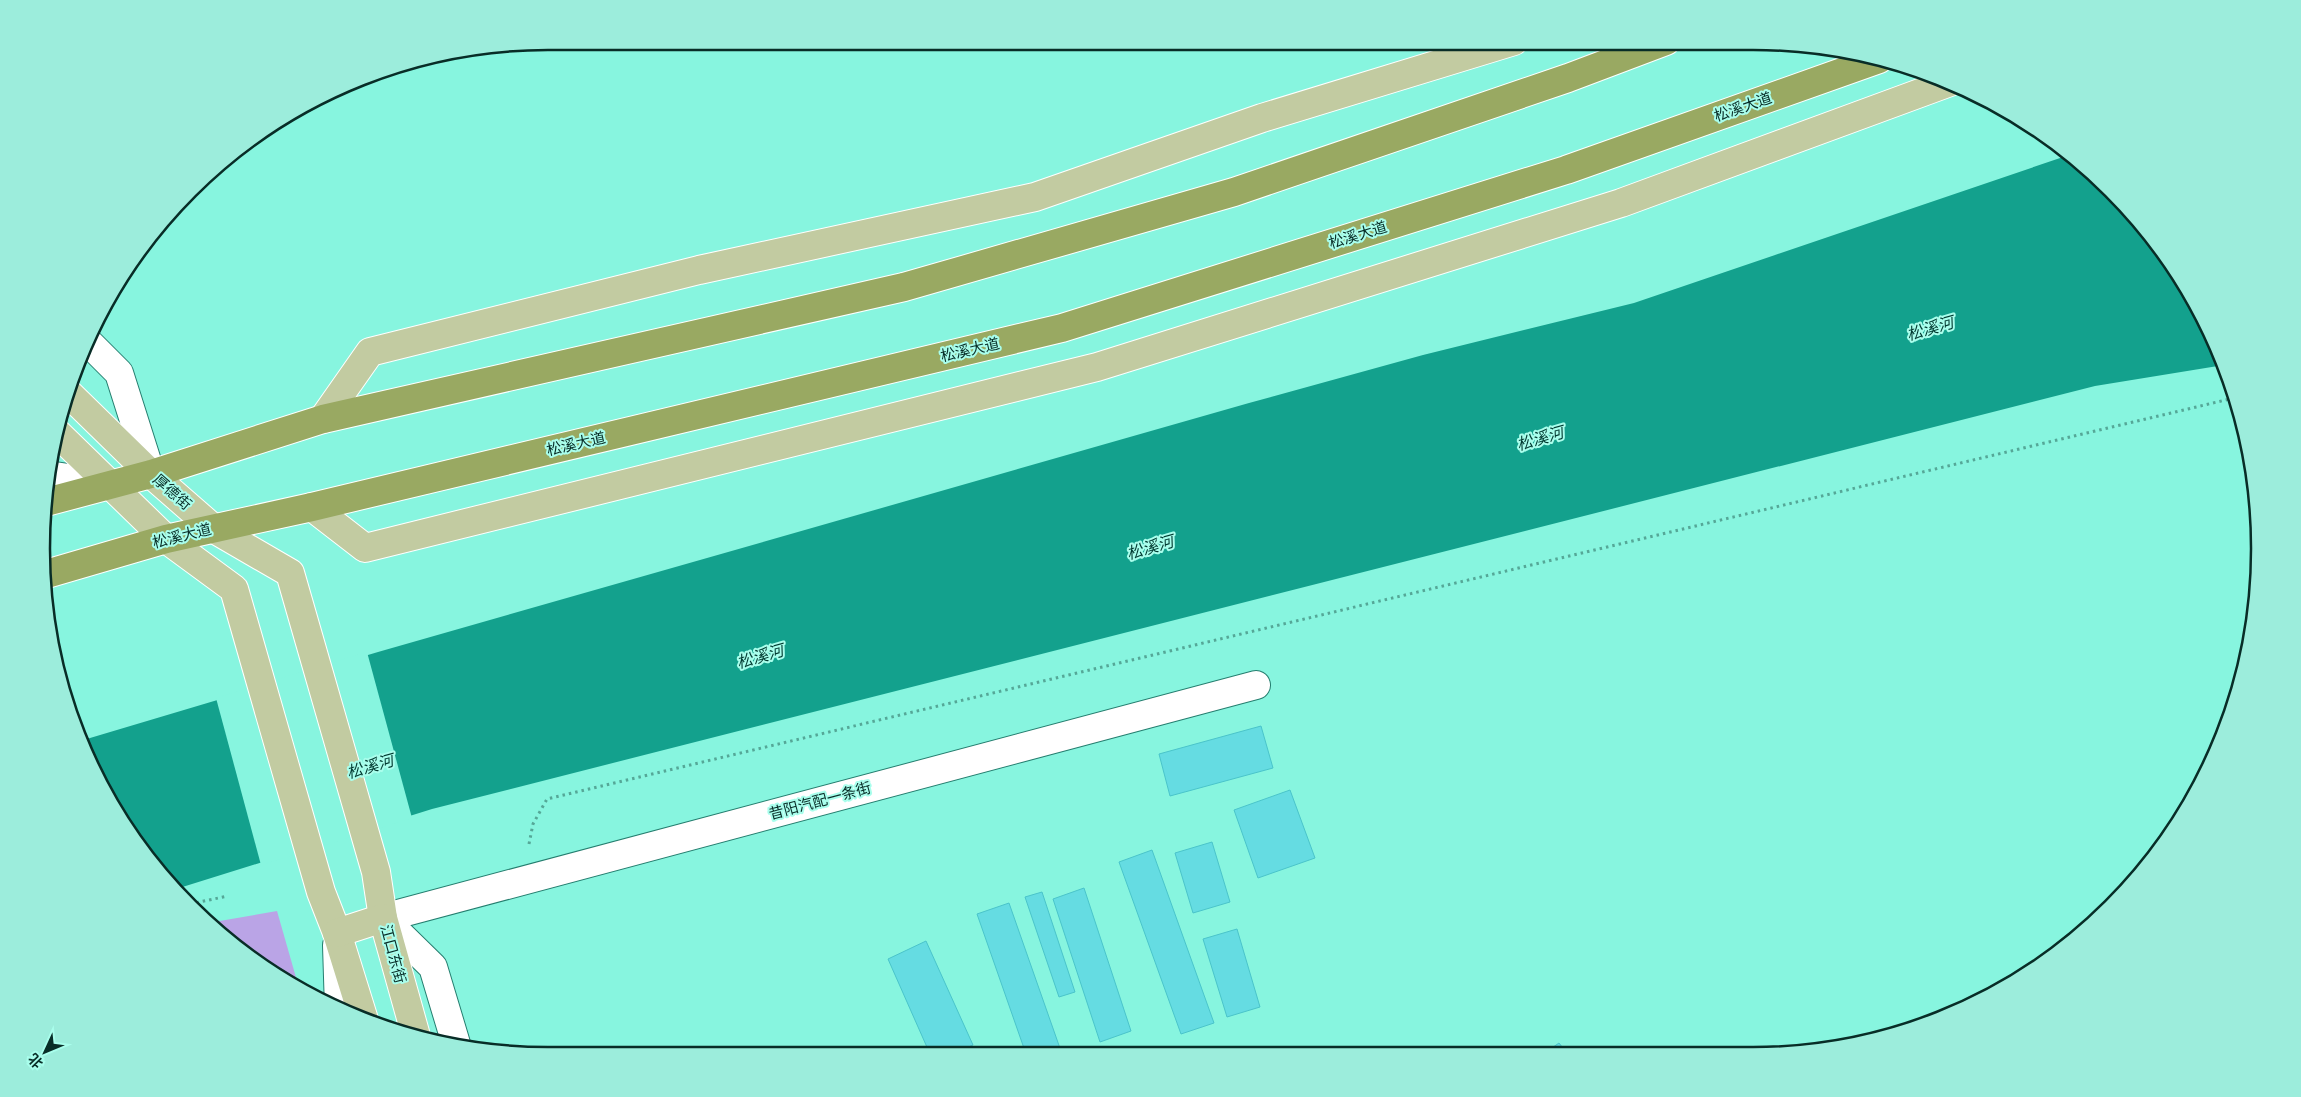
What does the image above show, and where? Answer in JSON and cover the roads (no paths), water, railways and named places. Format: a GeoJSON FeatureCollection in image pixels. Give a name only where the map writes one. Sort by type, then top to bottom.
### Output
{"type":"FeatureCollection","features":[{"type":"Feature","properties":{"kind":"highway"},"geometry":{"type":"LineString","coordinates":[[52,500],[151,474],[323,419],[904,287],[1234,192],[1568,78],[1642,50]]}},
{"type":"Feature","properties":{"kind":"highway","name":"松溪大道"},"geometry":{"type":"LineString","coordinates":[[51,573],[166,539],[312,507],[1062,328],[1566,170],[1866,64]]}},
{"type":"Feature","properties":{"kind":"main road"},"geometry":{"type":"LineString","coordinates":[[323,419],[370,352],[699,270],[1035,197],[1262,118],[1485,50]]}},
{"type":"Feature","properties":{"kind":"main road"},"geometry":{"type":"LineString","coordinates":[[312,507],[365,548],[1097,368],[1621,203],[1939,86]]}},
{"type":"Feature","properties":{"kind":"main road","name":"厚德街"},"geometry":{"type":"LineString","coordinates":[[73,398],[151,474],[214,528],[290,573]]}},
{"type":"Feature","properties":{"kind":"main road"},"geometry":{"type":"LineString","coordinates":[[63,439],[166,539],[234,589],[321,892],[337,933],[361,1010]]}},
{"type":"Feature","properties":{"kind":"main road","name":"江口东街"},"geometry":{"type":"LineString","coordinates":[[290,573],[376,872],[383,918],[414,1029]]}},
{"type":"Feature","properties":{"kind":"main road"},"geometry":{"type":"LineString","coordinates":[[337,933],[383,918]]}},
{"type":"Feature","properties":{"kind":"street"},"geometry":{"type":"LineString","coordinates":[[93,347],[119,373],[151,474]]}},
{"type":"Feature","properties":{"kind":"street"},"geometry":{"type":"LineString","coordinates":[[55,476],[109,484]]}},
{"type":"Feature","properties":{"kind":"street","name":"昔阳汽配一条街"},"geometry":{"type":"LineString","coordinates":[[383,918],[1256,685]]}},
{"type":"Feature","properties":{"kind":"street"},"geometry":{"type":"LineString","coordinates":[[383,918],[433,967],[454,1038]]}},
{"type":"Feature","properties":{"kind":"street"},"geometry":{"type":"LineString","coordinates":[[337,933],[339,1001]]}},
{"type":"Feature","properties":{"kind":"water","name":"松溪河"},"geometry":{"type":"Polygon","coordinates":[[[2061,158],[2105,196],[2148,245],[2184,299],[2200,328],[2216,366],[2095,386],[432,809],[183,887],[153,852],[134,825],[101,769],[88,739],[378,652],[1249,403],[1423,355],[1634,303],[2061,158]]]}}]}
